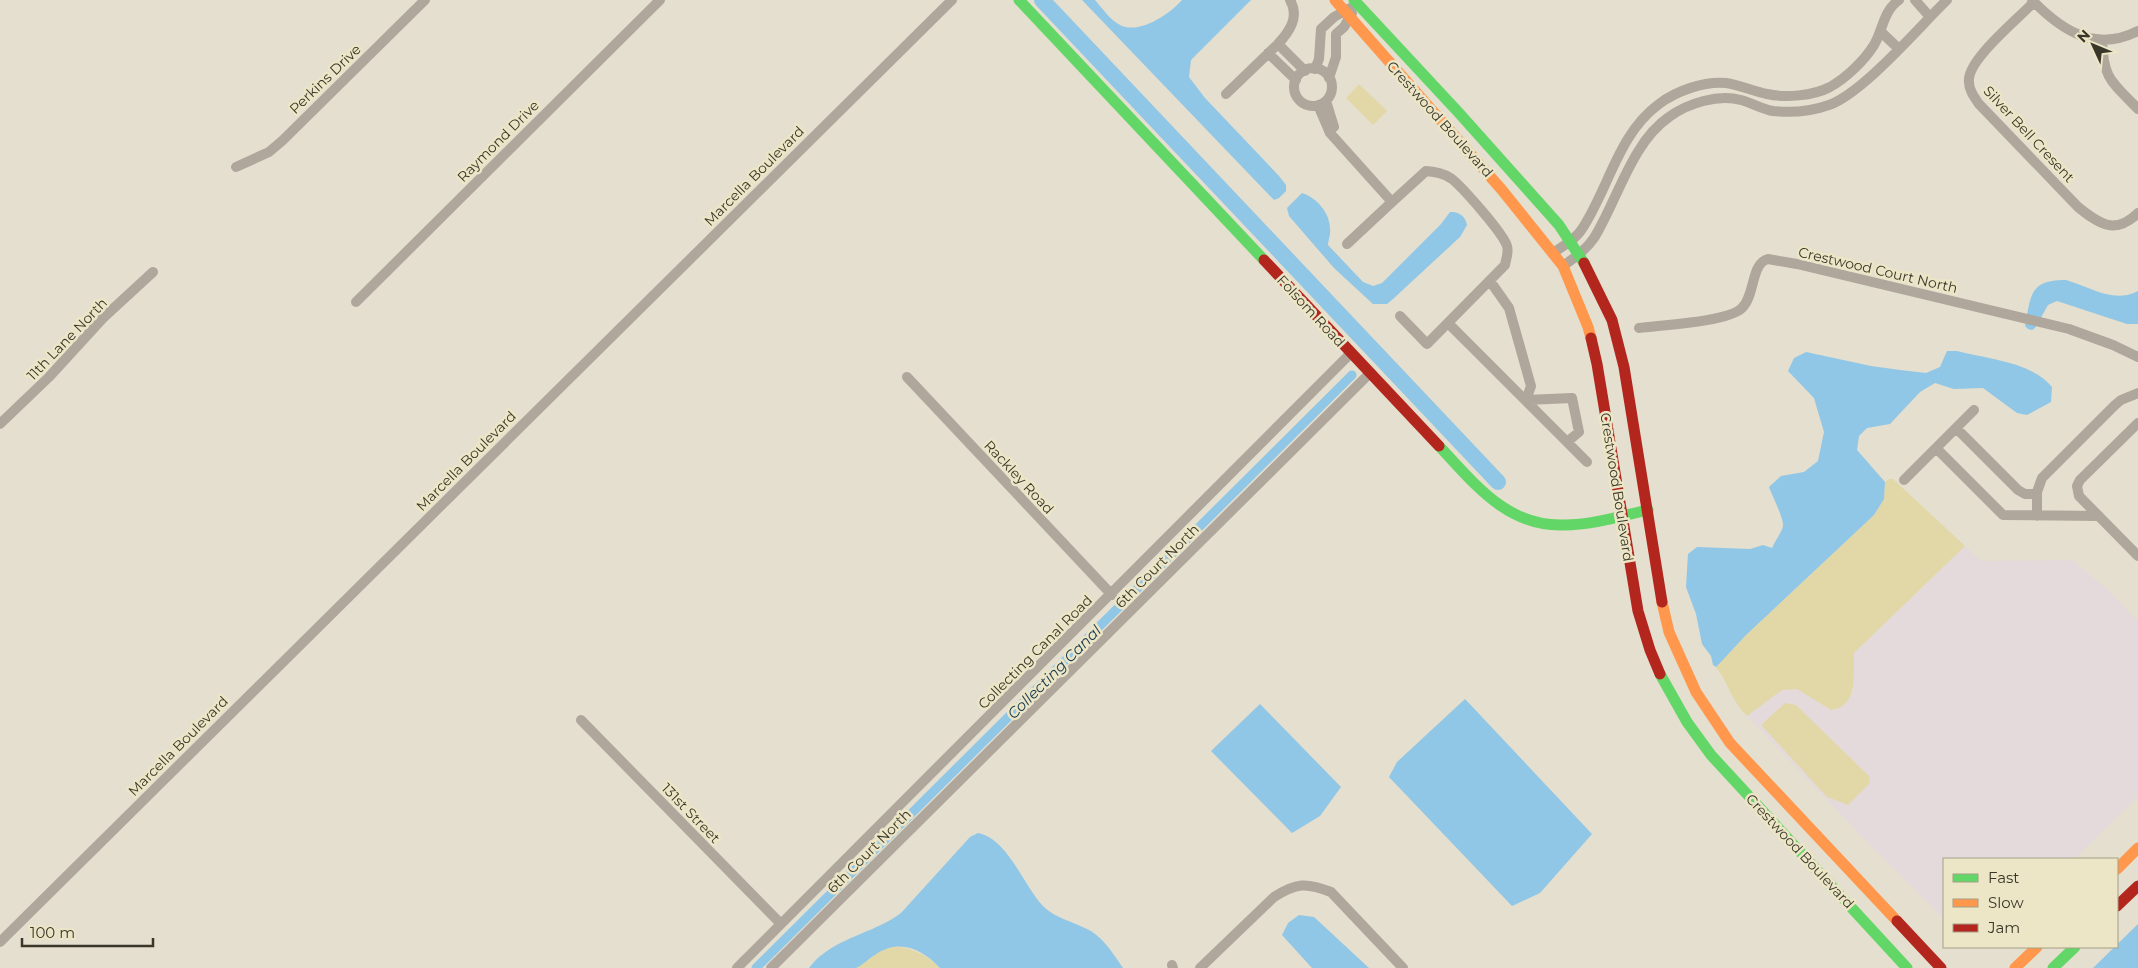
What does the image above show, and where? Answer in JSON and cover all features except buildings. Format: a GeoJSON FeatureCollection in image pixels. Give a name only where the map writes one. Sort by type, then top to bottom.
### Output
{"type":"FeatureCollection","features":[{"type":"Feature","properties":{"kind":"main road","name":"Folsom Road"},"geometry":{"type":"LineString","coordinates":[[1019,0],[1471,480],[1495,502],[1517,516],[1538,523],[1561,526],[1648,510]]}},
{"type":"Feature","properties":{"kind":"main road","name":"Crestwood Boulevard"},"geometry":{"type":"LineString","coordinates":[[1335,0],[1502,190],[1563,266],[1588,327],[1597,364],[1621,515],[1638,611],[1645,639],[1672,699],[1691,729],[1711,755],[1907,968]]}},
{"type":"Feature","properties":{"kind":"main road","name":"Crestwood Boulevard"},"geometry":{"type":"LineString","coordinates":[[1356,2],[1528,189],[1570,241],[1579,254],[1612,320],[1624,367],[1662,604],[1669,632],[1696,692],[1730,743],[1941,968]]}},
{"type":"Feature","properties":{"kind":"main road"},"geometry":{"type":"LineString","coordinates":[[2118,868],[2138,848]]}},
{"type":"Feature","properties":{"kind":"main road"},"geometry":{"type":"LineString","coordinates":[[2118,905],[2138,886]]}},
{"type":"Feature","properties":{"kind":"main road"},"geometry":{"type":"LineString","coordinates":[[2015,968],[2036,948]]}},
{"type":"Feature","properties":{"kind":"main road"},"geometry":{"type":"LineString","coordinates":[[2058,966],[2074,948]]}},
{"type":"Feature","properties":{"kind":"street","name":"Perkins Drive"},"geometry":{"type":"LineString","coordinates":[[236,167],[269,152],[282,141],[426,0]]}},
{"type":"Feature","properties":{"kind":"street","name":"Raymond Drive"},"geometry":{"type":"LineString","coordinates":[[356,302],[660,0]]}},
{"type":"Feature","properties":{"kind":"street","name":"Marcella Boulevard"},"geometry":{"type":"LineString","coordinates":[[0,942],[952,0]]}},
{"type":"Feature","properties":{"kind":"street"},"geometry":{"type":"LineString","coordinates":[[1226,94],[1290,31],[1294,19],[1290,0]]}},
{"type":"Feature","properties":{"kind":"street"},"geometry":{"type":"LineString","coordinates":[[1553,253],[1582,230],[1632,132],[1648,113],[1660,103],[1675,94],[1707,84],[1726,83],[1775,95],[1802,94],[1830,87],[1861,62],[1874,45],[1886,13],[1892,4],[1899,0]]}},
{"type":"Feature","properties":{"kind":"street"},"geometry":{"type":"LineString","coordinates":[[1915,0],[1930,17]]}},
{"type":"Feature","properties":{"kind":"street"},"geometry":{"type":"LineString","coordinates":[[1563,266],[1579,254],[1593,239],[1646,141],[1659,124],[1669,116],[1710,100],[1725,98],[1784,112],[1828,105],[1838,101],[1856,88],[1947,0]]}},
{"type":"Feature","properties":{"kind":"street"},"geometry":{"type":"LineString","coordinates":[[2033,1],[2060,26],[2073,33],[2102,40],[2128,36],[2138,31]]}},
{"type":"Feature","properties":{"kind":"street","name":"Silver Bell Cresent"},"geometry":{"type":"LineString","coordinates":[[2033,1],[1976,61],[1969,80],[1973,94],[1979,104],[2078,207],[2094,220],[2111,226],[2123,223],[2138,213]]}},
{"type":"Feature","properties":{"kind":"street"},"geometry":{"type":"LineString","coordinates":[[1329,78],[1336,57],[1336,34],[1356,2]]}},
{"type":"Feature","properties":{"kind":"street"},"geometry":{"type":"LineString","coordinates":[[1319,104],[1301,102],[1295,92],[1304,74],[1319,59],[1321,29],[1334,17],[1347,14]]}},
{"type":"Feature","properties":{"kind":"street"},"geometry":{"type":"LineString","coordinates":[[1880,31],[1898,48]]}},
{"type":"Feature","properties":{"kind":"street"},"geometry":{"type":"LineString","coordinates":[[2102,40],[2104,68],[2112,82],[2138,109]]}},
{"type":"Feature","properties":{"kind":"street"},"geometry":{"type":"LineString","coordinates":[[1273,49],[1304,74],[1325,73],[1329,78],[1332,90],[1319,104]]}},
{"type":"Feature","properties":{"kind":"street"},"geometry":{"type":"LineString","coordinates":[[1319,104],[1330,133],[1392,202]]}},
{"type":"Feature","properties":{"kind":"street"},"geometry":{"type":"LineString","coordinates":[[1347,244],[1426,171],[1437,172],[1451,178],[1501,233],[1507,246],[1508,255],[1504,265],[1427,344],[1400,316]]}},
{"type":"Feature","properties":{"kind":"street","name":"Crestwood Court North"},"geometry":{"type":"LineString","coordinates":[[1639,328],[1732,315],[1748,301],[1757,268],[1763,260],[1768,259],[1798,264],[2047,324],[2088,335],[2138,357]]}},
{"type":"Feature","properties":{"kind":"street","name":"11th Lane North"},"geometry":{"type":"LineString","coordinates":[[0,424],[104,318],[153,272]]}},
{"type":"Feature","properties":{"kind":"street"},"geometry":{"type":"LineString","coordinates":[[1490,281],[1509,308],[1531,386],[1526,400]]}},
{"type":"Feature","properties":{"kind":"street"},"geometry":{"type":"LineString","coordinates":[[1448,323],[1587,462]]}},
{"type":"Feature","properties":{"kind":"street","name":"Collecting Canal Road"},"geometry":{"type":"LineString","coordinates":[[737,968],[1112,595],[1351,353]]}},
{"type":"Feature","properties":{"kind":"street","name":"6th Court North"},"geometry":{"type":"LineString","coordinates":[[771,968],[1370,373]]}},
{"type":"Feature","properties":{"kind":"street","name":"Rackley Road"},"geometry":{"type":"LineString","coordinates":[[907,377],[1112,595]]}},
{"type":"Feature","properties":{"kind":"street"},"geometry":{"type":"LineString","coordinates":[[2037,516],[2037,494],[2040,482],[2049,471],[2115,404],[2138,393]]}},
{"type":"Feature","properties":{"kind":"street"},"geometry":{"type":"LineString","coordinates":[[1526,400],[1572,398],[1579,432],[1567,442]]}},
{"type":"Feature","properties":{"kind":"street"},"geometry":{"type":"LineString","coordinates":[[1904,480],[1974,410]]}},
{"type":"Feature","properties":{"kind":"street"},"geometry":{"type":"LineString","coordinates":[[2138,423],[2080,480],[2077,486],[2079,496],[2138,556]]}},
{"type":"Feature","properties":{"kind":"street"},"geometry":{"type":"LineString","coordinates":[[1956,428],[2018,490],[2025,494],[2037,494]]}},
{"type":"Feature","properties":{"kind":"street"},"geometry":{"type":"LineString","coordinates":[[1936,448],[2003,515],[2099,516]]}},
{"type":"Feature","properties":{"kind":"street","name":"131st Street"},"geometry":{"type":"LineString","coordinates":[[582,720],[781,924]]}},
{"type":"Feature","properties":{"kind":"street"},"geometry":{"type":"LineString","coordinates":[[1200,968],[1274,897],[1288,888],[1300,884],[1315,886],[1331,892],[1403,968]]}},
{"type":"Feature","properties":{"kind":"shaded area"},"geometry":{"type":"Polygon","coordinates":[[[1359,84],[1387,111],[1373,125],[1346,98],[1359,84]]]}},
{"type":"Feature","properties":{"kind":"shaded area"},"geometry":{"type":"Polygon","coordinates":[[[1893,479],[1965,546],[1854,653],[1853,688],[1846,702],[1840,707],[1831,710],[1797,689],[1782,690],[1747,716],[1738,705],[1716,667],[1746,635],[1874,515],[1884,499],[1885,482],[1893,479]]]}},
{"type":"Feature","properties":{"kind":"shaded area"},"geometry":{"type":"Polygon","coordinates":[[[1965,546],[1981,561],[2072,560],[2107,589],[2138,621],[2138,797],[2075,858],[1943,858],[1943,918],[1861,836],[1747,716],[1782,690],[1797,689],[1824,706],[1853,694],[1854,653],[1965,546]]]}},
{"type":"Feature","properties":{"kind":"shaded area"},"geometry":{"type":"Polygon","coordinates":[[[1785,703],[1796,705],[1870,777],[1869,784],[1848,805],[1827,797],[1761,725],[1785,703]]]}},
{"type":"Feature","properties":{"kind":"shaded area"},"geometry":{"type":"Polygon","coordinates":[[[891,946],[918,952],[940,968],[857,968],[877,953],[891,946]]]}},
{"type":"Feature","properties":{"kind":"water"},"geometry":{"type":"Polygon","coordinates":[[[1082,0],[1095,0],[1113,21],[1120,25],[1136,27],[1154,22],[1177,6],[1182,0],[1251,0],[1191,60],[1189,77],[1205,98],[1279,176],[1286,185],[1286,191],[1274,200],[1082,0]]]}},
{"type":"Feature","properties":{"kind":"water"},"geometry":{"type":"Polygon","coordinates":[[[1302,193],[1313,198],[1328,217],[1330,231],[1328,245],[1363,282],[1373,286],[1382,283],[1441,224],[1450,212],[1462,215],[1467,225],[1460,237],[1393,299],[1387,304],[1373,304],[1334,268],[1289,216],[1287,208],[1302,193]]]}},
{"type":"Feature","properties":{"kind":"water"},"geometry":{"type":"Polygon","coordinates":[[[2066,280],[2111,295],[2129,295],[2138,291],[2138,324],[2127,324],[2057,301],[2048,305],[2035,328],[2032,330],[2028,329],[2025,326],[2034,291],[2045,283],[2066,280]]]}},
{"type":"Feature","properties":{"kind":"water"},"geometry":{"type":"Polygon","coordinates":[[[1947,351],[1957,351],[1995,359],[2033,372],[2052,387],[2051,402],[2027,415],[2017,413],[1983,388],[1954,389],[1935,383],[1920,392],[1890,424],[1867,428],[1859,436],[1857,450],[1885,482],[1884,499],[1874,515],[1746,635],[1716,667],[1713,665],[1711,656],[1702,644],[1696,614],[1686,587],[1688,554],[1697,547],[1750,549],[1763,545],[1772,548],[1780,534],[1783,523],[1769,487],[1781,476],[1804,472],[1818,461],[1824,432],[1814,398],[1788,371],[1794,358],[1806,352],[1871,366],[1926,373],[1940,367],[1947,351]]]}},
{"type":"Feature","properties":{"kind":"water"},"geometry":{"type":"Polygon","coordinates":[[[1465,699],[1592,834],[1540,893],[1512,906],[1389,777],[1397,762],[1465,699]]]}},
{"type":"Feature","properties":{"kind":"water"},"geometry":{"type":"Polygon","coordinates":[[[1260,704],[1341,787],[1320,816],[1292,833],[1211,751],[1260,704]]]}},
{"type":"Feature","properties":{"kind":"water"},"geometry":{"type":"Polygon","coordinates":[[[978,833],[998,844],[1043,906],[1054,914],[1091,931],[1109,948],[1123,968],[940,968],[918,951],[910,948],[893,947],[873,956],[856,968],[809,968],[819,957],[832,948],[901,913],[970,837],[978,833]]]}},
{"type":"Feature","properties":{"kind":"water"},"geometry":{"type":"Polygon","coordinates":[[[1299,915],[1314,917],[1369,968],[1312,968],[1282,935],[1288,923],[1299,915]]]}},
{"type":"Feature","properties":{"kind":"water"},"geometry":{"type":"Polygon","coordinates":[[[2138,924],[2138,968],[2093,968],[2113,948],[2118,948],[2118,944],[2138,924]]]}},
{"type":"Feature","properties":{"kind":"waterway"},"geometry":{"type":"LineString","coordinates":[[1042,0],[1498,482]]}},
{"type":"Feature","properties":{"kind":"waterway","name":"Collecting Canal"},"geometry":{"type":"LineString","coordinates":[[756,968],[1352,375]]}},
{"type":"Feature","properties":{"kind":"traffic: fast"},"geometry":{"type":"LineString","coordinates":[[1019,0],[1264,260]]}},
{"type":"Feature","properties":{"kind":"traffic: fast"},"geometry":{"type":"LineString","coordinates":[[1354,0],[1459,113],[1559,225],[1584,263]]}},
{"type":"Feature","properties":{"kind":"traffic: fast"},"geometry":{"type":"LineString","coordinates":[[1439,446],[1479,488],[1509,511],[1525,519],[1544,524],[1575,525],[1607,520],[1648,510]]}},
{"type":"Feature","properties":{"kind":"traffic: fast"},"geometry":{"type":"LineString","coordinates":[[1660,674],[1687,722],[1711,755],[1907,968]]}},
{"type":"Feature","properties":{"kind":"traffic: fast"},"geometry":{"type":"LineString","coordinates":[[2053,968],[2074,948]]}},
{"type":"Feature","properties":{"kind":"traffic: slow"},"geometry":{"type":"LineString","coordinates":[[1335,0],[1502,190],[1563,266],[1591,338]]}},
{"type":"Feature","properties":{"kind":"traffic: slow"},"geometry":{"type":"LineString","coordinates":[[1662,602],[1669,632],[1696,692],[1730,743],[1897,921]]}},
{"type":"Feature","properties":{"kind":"traffic: slow"},"geometry":{"type":"LineString","coordinates":[[2118,868],[2138,848]]}},
{"type":"Feature","properties":{"kind":"traffic: slow"},"geometry":{"type":"LineString","coordinates":[[2015,968],[2036,948]]}},
{"type":"Feature","properties":{"kind":"traffic: jam"},"geometry":{"type":"LineString","coordinates":[[1264,260],[1439,446]]}},
{"type":"Feature","properties":{"kind":"traffic: jam"},"geometry":{"type":"LineString","coordinates":[[1584,263],[1612,320],[1624,367],[1662,602]]}},
{"type":"Feature","properties":{"kind":"traffic: jam"},"geometry":{"type":"LineString","coordinates":[[1591,338],[1597,364],[1638,611],[1650,650],[1660,674]]}},
{"type":"Feature","properties":{"kind":"traffic: jam"},"geometry":{"type":"LineString","coordinates":[[2118,905],[2138,886]]}},
{"type":"Feature","properties":{"kind":"traffic: jam"},"geometry":{"type":"LineString","coordinates":[[1897,921],[1941,968]]}}]}
